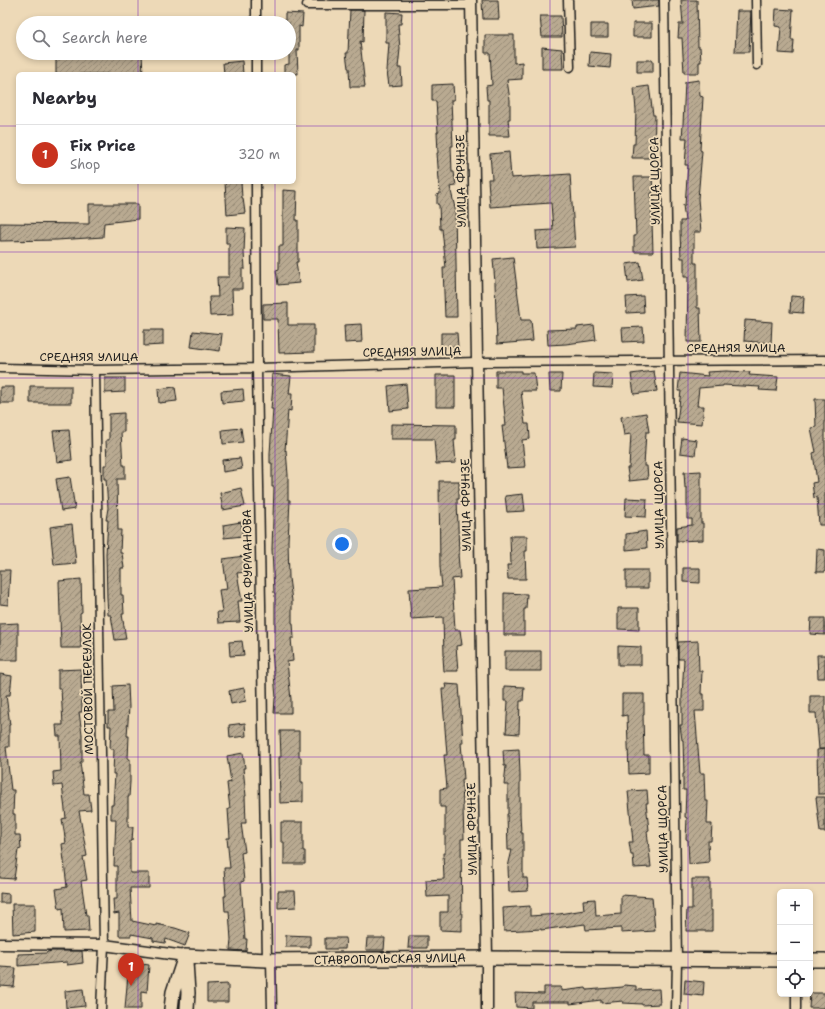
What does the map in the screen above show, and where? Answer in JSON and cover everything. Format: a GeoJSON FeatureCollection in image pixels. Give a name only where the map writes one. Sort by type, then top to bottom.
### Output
{"type":"FeatureCollection","features":[{"type":"Feature","properties":{"kind":"main road","name":"СТАВРОПОЛЬСКАЯ УЛИЦА"},"geometry":{"type":"LineString","coordinates":[[185,956],[269,960],[487,958],[777,960]]}},
{"type":"Feature","properties":{"kind":"main road"},"geometry":{"type":"LineString","coordinates":[[172,1009],[173,992],[185,956]]}},
{"type":"Feature","properties":{"kind":"main road"},"geometry":{"type":"LineString","coordinates":[[185,956],[188,993],[187,1009]]}},
{"type":"Feature","properties":{"kind":"main road"},"geometry":{"type":"LineString","coordinates":[[813,960],[825,960]]}},
{"type":"Feature","properties":{"kind":"street"},"geometry":{"type":"LineString","coordinates":[[256,0],[256,16]]}},
{"type":"Feature","properties":{"kind":"street"},"geometry":{"type":"LineString","coordinates":[[568,0],[570,66]]}},
{"type":"Feature","properties":{"kind":"street","name":"УЛИЦА ЩОРСА"},"geometry":{"type":"LineString","coordinates":[[664,0],[677,960],[676,1009]]}},
{"type":"Feature","properties":{"kind":"street"},"geometry":{"type":"LineString","coordinates":[[756,0],[757,65]]}},
{"type":"Feature","properties":{"kind":"street"},"geometry":{"type":"LineString","coordinates":[[307,5],[471,2]]}},
{"type":"Feature","properties":{"kind":"street","name":"УЛИЦА ФРУНЗЕ"},"geometry":{"type":"LineString","coordinates":[[471,2],[487,1009]]}},
{"type":"Feature","properties":{"kind":"street"},"geometry":{"type":"LineString","coordinates":[[256,60],[256,72]]}},
{"type":"Feature","properties":{"kind":"street","name":"УЛИЦА ФУРМАНОВА"},"geometry":{"type":"LineString","coordinates":[[256,184],[257,368],[269,960],[272,1009]]}},
{"type":"Feature","properties":{"kind":"street","name":"СРЕДНЯЯ УЛИЦА"},"geometry":{"type":"LineString","coordinates":[[0,368],[95,370],[257,368],[477,362],[825,360]]}},
{"type":"Feature","properties":{"kind":"street","name":"МОСТОВОЙ ПЕРЕУЛОК"},"geometry":{"type":"LineString","coordinates":[[95,370],[104,945],[101,1009]]}},
{"type":"Feature","properties":{"kind":"street","name":"СТАВРОПОЛЬСКАЯ УЛИЦА"},"geometry":{"type":"LineString","coordinates":[[0,944],[104,945],[185,956]]}},
{"type":"Feature","properties":{"kind":"street"},"geometry":{"type":"LineString","coordinates":[[796,997],[796,1009]]}},
{"type":"Feature","properties":{"kind":"building"},"geometry":{"type":"Polygon","coordinates":[[[482,0],[498,0],[499,19],[483,19],[482,0]]]}},
{"type":"Feature","properties":{"kind":"building"},"geometry":{"type":"Polygon","coordinates":[[[632,0],[659,0],[659,6],[633,9],[632,0]]]}},
{"type":"Feature","properties":{"kind":"building"},"geometry":{"type":"Polygon","coordinates":[[[681,0],[697,0],[698,47],[700,47],[701,62],[699,62],[699,73],[684,73],[682,38],[678,38],[679,24],[683,24],[681,0]]]}},
{"type":"Feature","properties":{"kind":"building"},"geometry":{"type":"Polygon","coordinates":[[[776,9],[793,10],[791,40],[794,40],[793,54],[779,53],[781,27],[775,26],[776,9]]]}},
{"type":"Feature","properties":{"kind":"building"},"geometry":{"type":"Polygon","coordinates":[[[350,10],[364,10],[363,42],[360,41],[365,87],[350,87],[349,68],[346,53],[348,53],[350,10]]]}},
{"type":"Feature","properties":{"kind":"building"},"geometry":{"type":"Polygon","coordinates":[[[737,11],[751,11],[749,52],[735,52],[737,11]]]}},
{"type":"Feature","properties":{"kind":"building"},"geometry":{"type":"Polygon","coordinates":[[[386,12],[402,13],[401,24],[398,24],[400,49],[398,68],[401,68],[402,85],[389,86],[387,71],[389,43],[386,43],[386,12]]]}},
{"type":"Feature","properties":{"kind":"building"},"geometry":{"type":"Polygon","coordinates":[[[285,13],[303,14],[302,27],[299,26],[299,50],[297,50],[298,74],[296,74],[296,72],[284,72],[284,65],[289,64],[289,60],[296,60],[296,16],[285,16],[285,13]]]}},
{"type":"Feature","properties":{"kind":"building"},"geometry":{"type":"Polygon","coordinates":[[[540,16],[561,16],[562,37],[542,37],[540,16]]]}},
{"type":"Feature","properties":{"kind":"building"},"geometry":{"type":"Polygon","coordinates":[[[633,23],[652,23],[652,37],[633,37],[633,23]]]}},
{"type":"Feature","properties":{"kind":"building"},"geometry":{"type":"Polygon","coordinates":[[[591,24],[608,24],[608,37],[591,37],[591,24]]]}},
{"type":"Feature","properties":{"kind":"building"},"geometry":{"type":"Polygon","coordinates":[[[485,35],[514,35],[514,63],[522,62],[522,79],[507,80],[510,100],[510,119],[508,119],[510,136],[489,136],[489,100],[487,100],[486,86],[492,85],[490,53],[485,53],[485,35]]]}},
{"type":"Feature","properties":{"kind":"building"},"geometry":{"type":"Polygon","coordinates":[[[542,47],[562,49],[563,69],[542,69],[542,47]]]}},
{"type":"Feature","properties":{"kind":"building"},"geometry":{"type":"Polygon","coordinates":[[[590,52],[611,54],[610,68],[589,66],[590,52]]]}},
{"type":"Feature","properties":{"kind":"building"},"geometry":{"type":"Polygon","coordinates":[[[56,60],[142,60],[143,72],[56,72],[56,60]]]}},
{"type":"Feature","properties":{"kind":"building"},"geometry":{"type":"Polygon","coordinates":[[[637,60],[653,60],[653,72],[637,72],[637,60]]]}},
{"type":"Feature","properties":{"kind":"building"},"geometry":{"type":"Polygon","coordinates":[[[242,61],[243,72],[224,72],[223,63],[242,61]]]}},
{"type":"Feature","properties":{"kind":"building"},"geometry":{"type":"Polygon","coordinates":[[[699,80],[700,96],[703,97],[700,150],[702,151],[698,199],[701,232],[694,232],[694,263],[697,263],[697,308],[700,308],[701,342],[687,342],[688,277],[684,277],[684,258],[681,258],[680,221],[685,221],[683,205],[685,205],[688,165],[685,165],[687,138],[682,138],[685,82],[699,80]]]}},
{"type":"Feature","properties":{"kind":"building"},"geometry":{"type":"Polygon","coordinates":[[[453,84],[454,100],[451,100],[453,146],[451,146],[452,172],[454,172],[456,186],[450,187],[455,208],[457,317],[445,317],[443,268],[446,268],[442,229],[440,229],[439,205],[437,204],[437,195],[440,194],[437,153],[438,132],[436,101],[432,101],[432,85],[453,84]]]}},
{"type":"Feature","properties":{"kind":"building"},"geometry":{"type":"Polygon","coordinates":[[[649,86],[653,115],[655,115],[654,158],[632,158],[633,144],[635,144],[636,110],[634,88],[649,86]]]}},
{"type":"Feature","properties":{"kind":"building"},"geometry":{"type":"Polygon","coordinates":[[[509,152],[511,178],[570,174],[575,247],[537,249],[536,231],[553,230],[551,203],[490,207],[488,179],[492,179],[490,154],[509,152]]]}},
{"type":"Feature","properties":{"kind":"building"},"geometry":{"type":"Polygon","coordinates":[[[634,177],[652,177],[653,193],[651,193],[653,252],[634,252],[634,236],[636,236],[634,177]]]}},
{"type":"Feature","properties":{"kind":"building"},"geometry":{"type":"Polygon","coordinates":[[[225,184],[241,184],[245,213],[227,215],[225,184]]]}},
{"type":"Feature","properties":{"kind":"building"},"geometry":{"type":"Polygon","coordinates":[[[283,190],[297,191],[296,220],[298,220],[298,262],[296,262],[299,283],[278,285],[276,270],[279,269],[279,246],[283,246],[283,190]]]}},
{"type":"Feature","properties":{"kind":"building"},"geometry":{"type":"Polygon","coordinates":[[[89,204],[138,204],[138,219],[104,223],[103,237],[57,240],[0,241],[0,223],[89,224],[89,204]]]}},
{"type":"Feature","properties":{"kind":"building"},"geometry":{"type":"Polygon","coordinates":[[[226,227],[245,228],[245,269],[242,269],[242,289],[232,289],[233,315],[210,316],[209,297],[218,297],[217,277],[229,277],[229,243],[226,243],[226,227]]]}},
{"type":"Feature","properties":{"kind":"building"},"geometry":{"type":"Polygon","coordinates":[[[513,257],[521,320],[531,320],[533,341],[497,344],[493,259],[513,257]]]}},
{"type":"Feature","properties":{"kind":"building"},"geometry":{"type":"Polygon","coordinates":[[[640,262],[643,280],[628,282],[626,264],[640,262]]]}},
{"type":"Feature","properties":{"kind":"building"},"geometry":{"type":"Polygon","coordinates":[[[643,296],[644,312],[627,313],[626,297],[643,296]]]}},
{"type":"Feature","properties":{"kind":"building"},"geometry":{"type":"Polygon","coordinates":[[[791,296],[804,297],[803,313],[790,312],[791,296]]]}},
{"type":"Feature","properties":{"kind":"building"},"geometry":{"type":"Polygon","coordinates":[[[288,303],[288,325],[314,325],[314,352],[279,353],[278,319],[263,319],[263,304],[288,303]]]}},
{"type":"Feature","properties":{"kind":"building"},"geometry":{"type":"Polygon","coordinates":[[[745,320],[772,322],[771,343],[744,341],[745,320]]]}},
{"type":"Feature","properties":{"kind":"building"},"geometry":{"type":"Polygon","coordinates":[[[361,324],[362,342],[345,343],[344,325],[361,324]]]}},
{"type":"Feature","properties":{"kind":"building"},"geometry":{"type":"Polygon","coordinates":[[[594,325],[596,340],[548,345],[547,330],[577,329],[577,327],[594,325]]]}},
{"type":"Feature","properties":{"kind":"building"},"geometry":{"type":"Polygon","coordinates":[[[643,327],[644,341],[623,342],[622,328],[643,327]]]}},
{"type":"Feature","properties":{"kind":"building"},"geometry":{"type":"Polygon","coordinates":[[[144,330],[163,330],[163,345],[144,346],[144,330]]]}},
{"type":"Feature","properties":{"kind":"building"},"geometry":{"type":"Polygon","coordinates":[[[193,331],[222,334],[220,351],[191,347],[193,331]]]}},
{"type":"Feature","properties":{"kind":"building"},"geometry":{"type":"Polygon","coordinates":[[[441,333],[457,333],[458,347],[441,347],[441,333]]]}},
{"type":"Feature","properties":{"kind":"building"},"geometry":{"type":"Polygon","coordinates":[[[496,371],[521,371],[521,373],[534,373],[536,391],[521,391],[525,424],[529,424],[530,439],[522,440],[525,467],[507,468],[502,426],[506,426],[502,388],[496,388],[496,371]]]}},
{"type":"Feature","properties":{"kind":"building"},"geometry":{"type":"Polygon","coordinates":[[[654,371],[657,391],[634,394],[631,374],[654,371]]]}},
{"type":"Feature","properties":{"kind":"building"},"geometry":{"type":"Polygon","coordinates":[[[707,372],[750,372],[749,375],[778,377],[776,391],[759,390],[760,387],[723,385],[699,388],[697,406],[704,406],[702,424],[677,422],[681,391],[678,391],[680,373],[708,376],[707,372]]]}},
{"type":"Feature","properties":{"kind":"building"},"geometry":{"type":"Polygon","coordinates":[[[594,373],[613,374],[612,388],[593,387],[594,373]]]}},
{"type":"Feature","properties":{"kind":"building"},"geometry":{"type":"Polygon","coordinates":[[[272,374],[291,376],[289,394],[292,394],[291,411],[288,410],[285,451],[286,450],[288,475],[288,500],[290,500],[288,541],[289,578],[294,638],[291,638],[293,661],[287,662],[291,713],[274,713],[276,698],[272,650],[275,649],[275,593],[272,549],[274,487],[272,487],[272,463],[270,463],[273,409],[271,409],[273,386],[271,386],[272,374]]]}},
{"type":"Feature","properties":{"kind":"building"},"geometry":{"type":"Polygon","coordinates":[[[549,374],[562,374],[561,391],[550,391],[549,374]]]}},
{"type":"Feature","properties":{"kind":"building"},"geometry":{"type":"Polygon","coordinates":[[[436,375],[455,375],[455,407],[436,407],[436,375]]]}},
{"type":"Feature","properties":{"kind":"building"},"geometry":{"type":"Polygon","coordinates":[[[105,378],[125,378],[125,392],[105,393],[105,378]]]}},
{"type":"Feature","properties":{"kind":"building"},"geometry":{"type":"Polygon","coordinates":[[[406,384],[408,409],[390,411],[388,386],[406,384]]]}},
{"type":"Feature","properties":{"kind":"building"},"geometry":{"type":"Polygon","coordinates":[[[30,386],[71,386],[71,403],[30,403],[30,386]]]}},
{"type":"Feature","properties":{"kind":"building"},"geometry":{"type":"Polygon","coordinates":[[[0,387],[14,387],[14,403],[0,403],[0,387]]]}},
{"type":"Feature","properties":{"kind":"building"},"geometry":{"type":"Polygon","coordinates":[[[175,387],[177,401],[159,403],[158,389],[175,387]]]}},
{"type":"Feature","properties":{"kind":"building"},"geometry":{"type":"Polygon","coordinates":[[[243,389],[244,401],[222,403],[221,391],[243,389]]]}},
{"type":"Feature","properties":{"kind":"building"},"geometry":{"type":"Polygon","coordinates":[[[815,399],[825,399],[825,525],[819,525],[817,497],[814,498],[812,483],[817,482],[813,453],[816,452],[811,428],[816,427],[815,399]]]}},
{"type":"Feature","properties":{"kind":"building"},"geometry":{"type":"Polygon","coordinates":[[[124,413],[124,432],[121,432],[125,479],[117,479],[118,530],[121,530],[120,553],[122,553],[124,568],[121,568],[121,595],[123,595],[124,614],[122,614],[126,639],[115,640],[111,615],[108,615],[106,554],[108,520],[106,520],[108,508],[106,479],[104,479],[104,465],[107,465],[106,440],[109,440],[109,414],[124,413]]]}},
{"type":"Feature","properties":{"kind":"building"},"geometry":{"type":"Polygon","coordinates":[[[646,413],[649,432],[646,432],[644,466],[647,466],[648,479],[629,481],[627,468],[629,468],[631,434],[624,435],[621,417],[646,413]]]}},
{"type":"Feature","properties":{"kind":"building"},"geometry":{"type":"Polygon","coordinates":[[[391,424],[456,425],[456,440],[454,440],[456,463],[436,464],[434,439],[391,439],[391,424]]]}},
{"type":"Feature","properties":{"kind":"building"},"geometry":{"type":"Polygon","coordinates":[[[241,428],[243,442],[223,444],[222,430],[241,428]]]}},
{"type":"Feature","properties":{"kind":"building"},"geometry":{"type":"Polygon","coordinates":[[[69,430],[72,460],[57,462],[53,431],[69,430]]]}},
{"type":"Feature","properties":{"kind":"building"},"geometry":{"type":"Polygon","coordinates":[[[682,438],[697,440],[695,455],[680,453],[682,438]]]}},
{"type":"Feature","properties":{"kind":"building"},"geometry":{"type":"Polygon","coordinates":[[[240,458],[242,469],[223,472],[222,460],[240,458]]]}},
{"type":"Feature","properties":{"kind":"building"},"geometry":{"type":"Polygon","coordinates":[[[701,471],[701,523],[703,523],[703,540],[677,541],[677,527],[692,525],[692,519],[687,519],[687,488],[685,488],[684,472],[701,471]]]}},
{"type":"Feature","properties":{"kind":"building"},"geometry":{"type":"Polygon","coordinates":[[[70,477],[75,509],[61,511],[56,479],[70,477]]]}},
{"type":"Feature","properties":{"kind":"building"},"geometry":{"type":"Polygon","coordinates":[[[439,481],[459,481],[459,499],[457,499],[460,578],[452,579],[455,630],[460,630],[462,645],[456,646],[458,671],[444,671],[443,617],[411,619],[409,589],[442,587],[440,567],[439,481]]]}},
{"type":"Feature","properties":{"kind":"building"},"geometry":{"type":"Polygon","coordinates":[[[241,488],[245,506],[223,510],[220,493],[241,488]]]}},
{"type":"Feature","properties":{"kind":"building"},"geometry":{"type":"Polygon","coordinates":[[[523,494],[525,511],[507,512],[505,496],[523,494]]]}},
{"type":"Feature","properties":{"kind":"building"},"geometry":{"type":"Polygon","coordinates":[[[626,498],[647,499],[646,517],[625,516],[626,498]]]}},
{"type":"Feature","properties":{"kind":"building"},"geometry":{"type":"Polygon","coordinates":[[[241,522],[243,536],[224,538],[223,525],[241,522]]]}},
{"type":"Feature","properties":{"kind":"building"},"geometry":{"type":"Polygon","coordinates":[[[72,524],[76,563],[54,565],[50,527],[72,524]]]}},
{"type":"Feature","properties":{"kind":"building"},"geometry":{"type":"Polygon","coordinates":[[[646,531],[647,548],[626,550],[626,534],[646,531]]]}},
{"type":"Feature","properties":{"kind":"building"},"geometry":{"type":"Polygon","coordinates":[[[510,536],[527,536],[527,551],[525,551],[526,579],[508,579],[507,565],[511,565],[510,536]]]}},
{"type":"Feature","properties":{"kind":"building"},"geometry":{"type":"Polygon","coordinates":[[[817,549],[825,550],[825,572],[816,572],[817,549]]]}},
{"type":"Feature","properties":{"kind":"building"},"geometry":{"type":"Polygon","coordinates":[[[244,556],[246,572],[237,573],[242,601],[238,601],[240,622],[218,623],[217,612],[222,612],[219,590],[227,589],[223,559],[244,556]]]}},
{"type":"Feature","properties":{"kind":"building"},"geometry":{"type":"Polygon","coordinates":[[[683,568],[700,568],[700,583],[683,582],[683,568]]]}},
{"type":"Feature","properties":{"kind":"building"},"geometry":{"type":"Polygon","coordinates":[[[0,570],[10,570],[8,605],[0,604],[0,570]]]}},
{"type":"Feature","properties":{"kind":"building"},"geometry":{"type":"Polygon","coordinates":[[[626,570],[648,570],[648,588],[626,588],[626,570]]]}},
{"type":"Feature","properties":{"kind":"building"},"geometry":{"type":"Polygon","coordinates":[[[81,579],[81,648],[61,648],[59,581],[81,579]]]}},
{"type":"Feature","properties":{"kind":"building"},"geometry":{"type":"Polygon","coordinates":[[[504,593],[527,594],[526,609],[524,609],[524,635],[504,635],[504,593]]]}},
{"type":"Feature","properties":{"kind":"building"},"geometry":{"type":"Polygon","coordinates":[[[618,608],[639,608],[639,630],[618,629],[618,608]]]}},
{"type":"Feature","properties":{"kind":"building"},"geometry":{"type":"Polygon","coordinates":[[[811,618],[825,618],[825,635],[810,634],[811,618]]]}},
{"type":"Feature","properties":{"kind":"building"},"geometry":{"type":"Polygon","coordinates":[[[18,623],[18,660],[0,660],[0,624],[18,623]]]}},
{"type":"Feature","properties":{"kind":"building"},"geometry":{"type":"Polygon","coordinates":[[[242,641],[244,655],[230,656],[229,642],[242,641]]]}},
{"type":"Feature","properties":{"kind":"building"},"geometry":{"type":"Polygon","coordinates":[[[698,641],[699,671],[702,671],[701,694],[704,694],[704,711],[695,711],[700,773],[704,773],[705,801],[708,801],[707,824],[712,824],[711,841],[708,841],[709,862],[689,864],[688,840],[686,839],[687,818],[685,817],[686,790],[683,790],[683,740],[680,725],[682,725],[684,659],[678,659],[678,642],[698,641]]]}},
{"type":"Feature","properties":{"kind":"building"},"geometry":{"type":"Polygon","coordinates":[[[618,646],[641,647],[641,665],[618,665],[618,646]]]}},
{"type":"Feature","properties":{"kind":"building"},"geometry":{"type":"Polygon","coordinates":[[[505,651],[541,651],[541,671],[505,671],[505,651]]]}},
{"type":"Feature","properties":{"kind":"building"},"geometry":{"type":"Polygon","coordinates":[[[817,655],[825,655],[825,678],[818,678],[817,655]]]}},
{"type":"Feature","properties":{"kind":"building"},"geometry":{"type":"Polygon","coordinates":[[[81,669],[82,712],[79,712],[82,734],[82,762],[80,762],[84,794],[89,794],[91,810],[79,811],[87,856],[83,857],[87,880],[81,881],[86,915],[88,915],[89,931],[64,932],[63,908],[59,909],[56,889],[67,887],[62,844],[66,843],[62,819],[66,818],[62,785],[54,786],[53,772],[61,771],[60,736],[57,736],[56,725],[63,725],[61,688],[58,688],[58,670],[81,669]]]}},
{"type":"Feature","properties":{"kind":"building"},"geometry":{"type":"Polygon","coordinates":[[[0,674],[12,676],[10,695],[6,695],[10,725],[9,747],[6,747],[11,790],[14,790],[13,814],[15,814],[15,835],[20,835],[21,849],[18,850],[14,879],[0,878],[0,674]]]}},
{"type":"Feature","properties":{"kind":"building"},"geometry":{"type":"Polygon","coordinates":[[[445,684],[459,685],[461,712],[463,743],[461,743],[464,779],[462,779],[464,839],[461,839],[462,931],[440,930],[440,912],[448,912],[448,896],[427,897],[426,880],[444,879],[443,853],[445,853],[445,807],[440,807],[440,789],[447,788],[444,755],[447,755],[442,689],[446,689],[445,684]]]}},
{"type":"Feature","properties":{"kind":"building"},"geometry":{"type":"Polygon","coordinates":[[[128,685],[129,707],[127,736],[129,736],[128,759],[130,759],[130,782],[128,797],[128,827],[133,827],[132,841],[130,841],[130,873],[149,873],[149,888],[130,888],[132,921],[156,926],[156,924],[190,933],[185,946],[166,939],[165,943],[153,941],[153,938],[131,934],[131,936],[119,936],[119,913],[114,914],[113,899],[117,899],[117,866],[114,866],[116,819],[111,819],[111,805],[113,805],[115,774],[113,774],[114,749],[110,749],[111,726],[108,726],[108,712],[114,712],[113,686],[128,685]]]}},
{"type":"Feature","properties":{"kind":"building"},"geometry":{"type":"Polygon","coordinates":[[[504,686],[524,687],[523,701],[520,701],[519,734],[506,733],[508,701],[504,701],[504,686]]]}},
{"type":"Feature","properties":{"kind":"building"},"geometry":{"type":"Polygon","coordinates":[[[244,688],[246,701],[231,704],[229,691],[244,688]]]}},
{"type":"Feature","properties":{"kind":"building"},"geometry":{"type":"Polygon","coordinates":[[[622,694],[644,694],[644,755],[649,755],[649,773],[629,774],[627,715],[622,716],[622,694]]]}},
{"type":"Feature","properties":{"kind":"building"},"geometry":{"type":"Polygon","coordinates":[[[810,696],[825,696],[825,749],[819,749],[816,713],[810,713],[810,696]]]}},
{"type":"Feature","properties":{"kind":"building"},"geometry":{"type":"Polygon","coordinates":[[[245,723],[246,736],[230,738],[229,725],[245,723]]]}},
{"type":"Feature","properties":{"kind":"building"},"geometry":{"type":"Polygon","coordinates":[[[280,731],[299,731],[299,757],[301,757],[303,802],[280,803],[280,731]]]}},
{"type":"Feature","properties":{"kind":"building"},"geometry":{"type":"Polygon","coordinates":[[[519,749],[520,814],[521,833],[523,833],[523,878],[527,878],[528,891],[509,892],[508,867],[512,850],[508,850],[508,785],[504,785],[506,766],[504,766],[503,750],[519,749]]]}},
{"type":"Feature","properties":{"kind":"building"},"geometry":{"type":"Polygon","coordinates":[[[825,749],[825,794],[818,794],[817,750],[825,749]]]}},
{"type":"Feature","properties":{"kind":"building"},"geometry":{"type":"Polygon","coordinates":[[[243,753],[245,768],[243,768],[246,796],[246,823],[241,823],[245,852],[241,853],[244,881],[241,882],[245,939],[247,939],[246,951],[230,950],[231,940],[229,911],[225,911],[224,896],[226,896],[224,868],[230,868],[227,838],[230,838],[228,809],[230,809],[227,783],[231,782],[227,756],[243,753]]]}},
{"type":"Feature","properties":{"kind":"building"},"geometry":{"type":"Polygon","coordinates":[[[647,790],[648,803],[646,803],[649,830],[647,831],[651,867],[634,868],[633,855],[631,855],[629,842],[633,842],[628,791],[647,790]]]}},
{"type":"Feature","properties":{"kind":"building"},"geometry":{"type":"Polygon","coordinates":[[[816,797],[825,797],[825,832],[820,832],[816,797]]]}},
{"type":"Feature","properties":{"kind":"building"},"geometry":{"type":"Polygon","coordinates":[[[281,822],[303,822],[303,851],[305,851],[305,864],[284,864],[284,842],[281,842],[281,822]]]}},
{"type":"Feature","properties":{"kind":"building"},"geometry":{"type":"Polygon","coordinates":[[[692,879],[710,879],[712,931],[686,931],[687,909],[692,909],[692,879]]]}},
{"type":"Feature","properties":{"kind":"building"},"geometry":{"type":"Polygon","coordinates":[[[278,891],[295,891],[296,907],[278,908],[278,891]]]}},
{"type":"Feature","properties":{"kind":"building"},"geometry":{"type":"Polygon","coordinates":[[[0,893],[9,894],[9,903],[0,903],[0,893]]]}},
{"type":"Feature","properties":{"kind":"building"},"geometry":{"type":"Polygon","coordinates":[[[621,895],[652,897],[655,931],[621,933],[621,928],[586,930],[585,924],[541,930],[504,931],[503,908],[530,906],[530,916],[559,914],[584,910],[583,900],[595,899],[596,916],[621,914],[621,895]]]}},
{"type":"Feature","properties":{"kind":"building"},"geometry":{"type":"Polygon","coordinates":[[[12,904],[35,904],[35,932],[13,934],[12,904]]]}},
{"type":"Feature","properties":{"kind":"building"},"geometry":{"type":"Polygon","coordinates":[[[286,935],[310,936],[310,947],[286,947],[286,935]]]}},
{"type":"Feature","properties":{"kind":"building"},"geometry":{"type":"Polygon","coordinates":[[[409,936],[427,936],[427,948],[408,948],[409,936]]]}},
{"type":"Feature","properties":{"kind":"building"},"geometry":{"type":"Polygon","coordinates":[[[325,938],[346,938],[345,949],[325,949],[325,938]]]}},
{"type":"Feature","properties":{"kind":"building"},"geometry":{"type":"Polygon","coordinates":[[[367,938],[385,938],[384,950],[366,950],[367,938]]]}},
{"type":"Feature","properties":{"kind":"building"},"geometry":{"type":"Polygon","coordinates":[[[52,951],[82,951],[83,963],[67,965],[67,962],[18,966],[18,954],[47,953],[52,951]]]}},
{"type":"Feature","properties":{"kind":"building"},"geometry":{"type":"Polygon","coordinates":[[[129,962],[149,965],[147,992],[141,991],[141,1009],[125,1009],[129,962]]]}},
{"type":"Feature","properties":{"kind":"building"},"geometry":{"type":"Polygon","coordinates":[[[0,967],[16,968],[14,987],[0,986],[0,967]]]}},
{"type":"Feature","properties":{"kind":"building"},"geometry":{"type":"Polygon","coordinates":[[[685,980],[704,982],[703,996],[684,994],[685,980]]]}},
{"type":"Feature","properties":{"kind":"building"},"geometry":{"type":"Polygon","coordinates":[[[228,984],[228,1002],[207,1002],[207,985],[228,984]]]}},
{"type":"Feature","properties":{"kind":"building"},"geometry":{"type":"Polygon","coordinates":[[[624,985],[636,986],[636,990],[659,989],[660,1004],[642,1005],[623,1003],[623,1001],[601,1003],[601,1000],[570,1004],[570,1002],[532,1002],[532,1008],[516,1007],[515,993],[544,994],[544,987],[561,987],[561,991],[586,988],[587,990],[623,987],[624,985]]]}},
{"type":"Feature","properties":{"kind":"building"},"geometry":{"type":"Polygon","coordinates":[[[83,989],[85,1006],[66,1008],[65,991],[83,989]]]}},
{"type":"Feature","properties":{"kind":"building"},"geometry":{"type":"Polygon","coordinates":[[[813,993],[825,993],[825,1008],[809,1008],[810,997],[813,997],[813,993]]]}},
{"type":"Feature","properties":{"kind":"place","name":"Fix Price"},"geometry":{"type":"Point","coordinates":[131,986]}}]}
